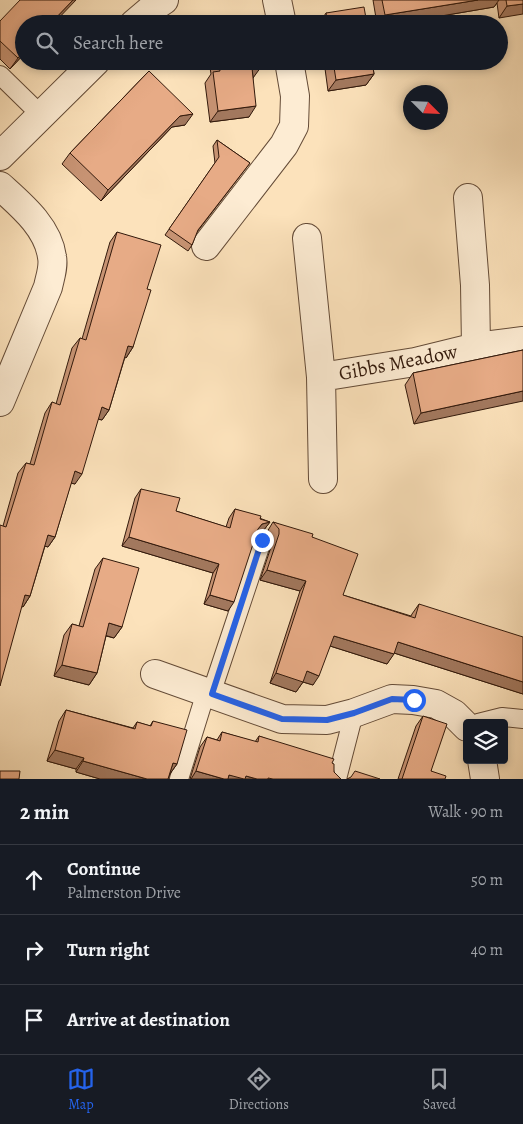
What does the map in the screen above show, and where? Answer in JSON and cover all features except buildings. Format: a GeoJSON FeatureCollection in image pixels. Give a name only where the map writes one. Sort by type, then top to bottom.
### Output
{"type":"FeatureCollection","features":[{"type":"Feature","properties":{"kind":"street"},"geometry":{"type":"LineString","coordinates":[[144,15],[164,0]]}},
{"type":"Feature","properties":{"kind":"street"},"geometry":{"type":"LineString","coordinates":[[277,0],[280,15]]}},
{"type":"Feature","properties":{"kind":"street"},"geometry":{"type":"LineString","coordinates":[[0,156],[87,70]]}},
{"type":"Feature","properties":{"kind":"street"},"geometry":{"type":"LineString","coordinates":[[206,246],[284,145],[294,126],[295,96],[291,70]]}},
{"type":"Feature","properties":{"kind":"street"},"geometry":{"type":"LineString","coordinates":[[0,186],[35,221],[47,241],[52,256],[52,270],[48,287],[0,402]]}},
{"type":"Feature","properties":{"kind":"street","name":"Gibbs Meadow"},"geometry":{"type":"LineString","coordinates":[[468,198],[476,347]]}},
{"type":"Feature","properties":{"kind":"street","name":"Gibbs Meadow"},"geometry":{"type":"LineString","coordinates":[[307,238],[321,377],[323,480]]}},
{"type":"Feature","properties":{"kind":"street","name":"Gibbs Meadow"},"geometry":{"type":"LineString","coordinates":[[321,377],[415,362],[476,347],[523,341]]}},
{"type":"Feature","properties":{"kind":"street"},"geometry":{"type":"LineString","coordinates":[[156,674],[282,719],[327,720],[354,713],[392,699],[436,704],[463,721]]}},
{"type":"Feature","properties":{"kind":"street"},"geometry":{"type":"LineString","coordinates":[[483,764],[485,779]]}},
{"type":"Feature","properties":{"kind":"lane"},"geometry":{"type":"LineString","coordinates":[[0,75],[41,115]]}},
{"type":"Feature","properties":{"kind":"lane"},"geometry":{"type":"LineString","coordinates":[[179,779],[262,540]]}},
{"type":"Feature","properties":{"kind":"lane"},"geometry":{"type":"LineString","coordinates":[[337,779],[354,713]]}},
{"type":"Feature","properties":{"kind":"lane"},"geometry":{"type":"LineString","coordinates":[[494,719],[502,717],[523,719]]}},
{"type":"Feature","properties":{"kind":"route"},"geometry":{"type":"LineString","coordinates":[[262,540],[212,694],[282,719],[327,720],[354,713],[392,699],[414,700]]}}]}
